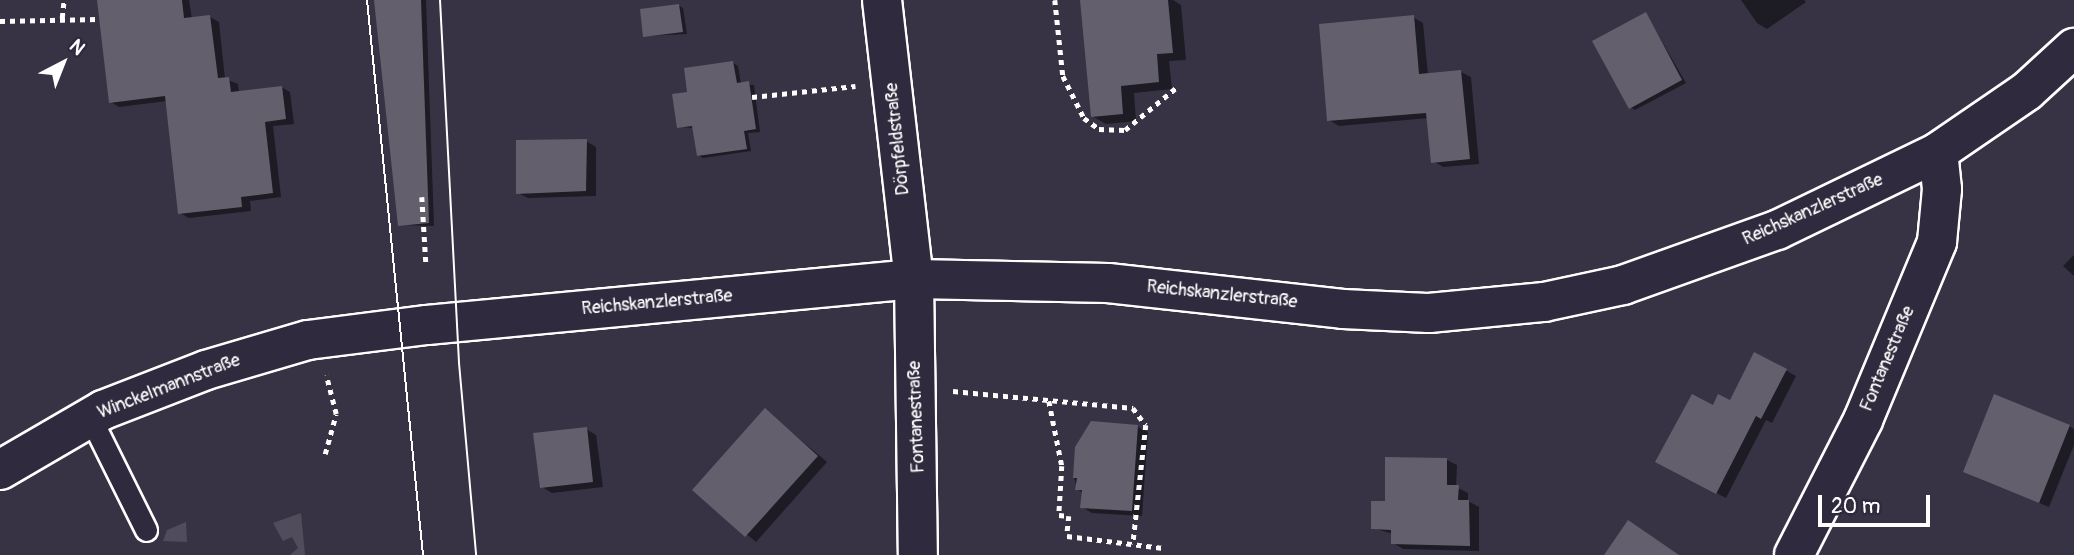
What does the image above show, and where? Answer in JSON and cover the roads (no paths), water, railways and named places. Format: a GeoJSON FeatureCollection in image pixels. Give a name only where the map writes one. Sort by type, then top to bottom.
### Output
{"type":"FeatureCollection","features":[{"type":"Feature","properties":{"kind":"street","name":"Dörpfeldstraße"},"geometry":{"type":"LineString","coordinates":[[882,0],[914,279]]}},
{"type":"Feature","properties":{"kind":"street","name":"Reichskanzlerstraße"},"geometry":{"type":"LineString","coordinates":[[308,340],[914,279],[1108,282],[1343,309],[1429,313],[1490,309],[1623,285],[1777,230],[1938,152],[2027,91],[2074,48]]}},
{"type":"Feature","properties":{"kind":"street","name":"Fontanestraße"},"geometry":{"type":"LineString","coordinates":[[1794,555],[1863,421],[1937,242],[1942,189],[1938,152]]}},
{"type":"Feature","properties":{"kind":"street","name":"Fontanestraße"},"geometry":{"type":"LineString","coordinates":[[914,279],[918,555]]}},
{"type":"Feature","properties":{"kind":"street","name":"Winckelmannstraße"},"geometry":{"type":"LineString","coordinates":[[0,470],[90,417],[206,370],[308,340]]}},
{"type":"Feature","properties":{"kind":"lane"},"geometry":{"type":"LineString","coordinates":[[90,417],[146,530]]}},
{"type":"Feature","properties":{"kind":"tram line"},"geometry":{"type":"LineString","coordinates":[[367,0],[423,555]]}},
{"type":"Feature","properties":{"kind":"tram line"},"geometry":{"type":"LineString","coordinates":[[440,0],[459,363],[476,555]]}}]}
